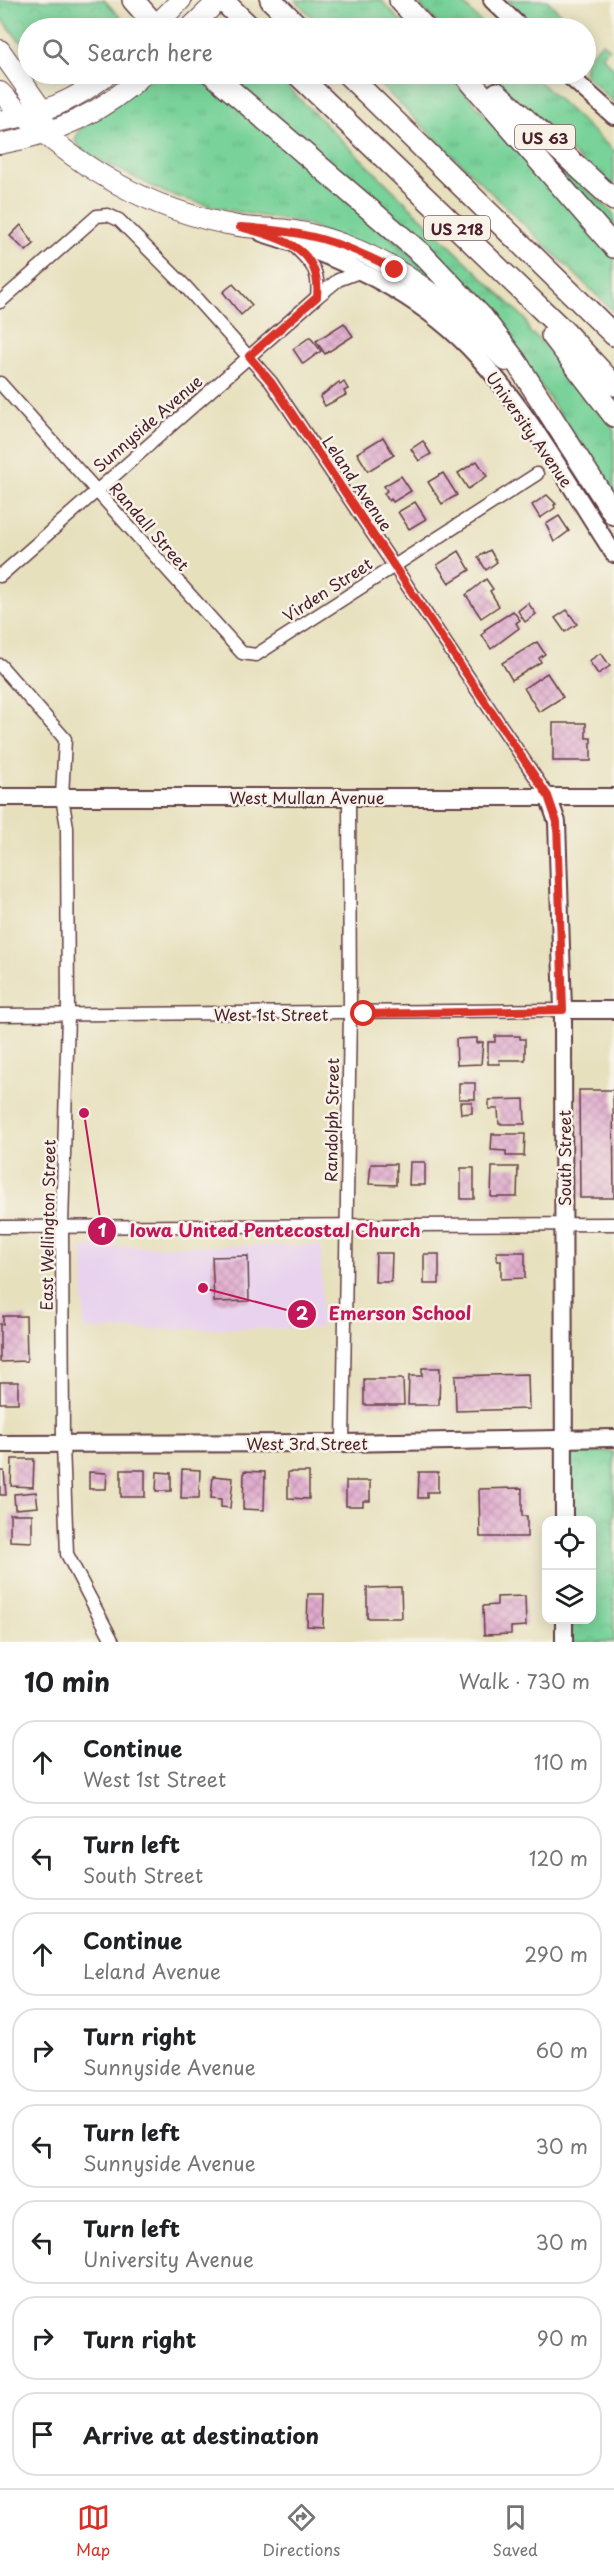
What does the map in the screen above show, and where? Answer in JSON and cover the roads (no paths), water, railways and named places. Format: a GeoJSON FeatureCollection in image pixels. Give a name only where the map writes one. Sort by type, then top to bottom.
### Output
{"type":"FeatureCollection","features":[{"type":"Feature","properties":{"kind":"highway"},"geometry":{"type":"LineString","coordinates":[[133,0],[148,18]]}},
{"type":"Feature","properties":{"kind":"highway"},"geometry":{"type":"LineString","coordinates":[[220,0],[240,18]]}},
{"type":"Feature","properties":{"kind":"highway"},"geometry":{"type":"LineString","coordinates":[[275,4],[290,18]]}},
{"type":"Feature","properties":{"kind":"highway"},"geometry":{"type":"LineString","coordinates":[[404,4],[417,18]]}},
{"type":"Feature","properties":{"kind":"highway"},"geometry":{"type":"LineString","coordinates":[[224,84],[415,248],[456,288],[516,360],[614,514]]}},
{"type":"Feature","properties":{"kind":"highway","name":"US 218"},"geometry":{"type":"LineString","coordinates":[[307,84],[514,283],[614,385]]}},
{"type":"Feature","properties":{"kind":"highway","name":"US 218"},"geometry":{"type":"LineString","coordinates":[[357,84],[614,335]]}},
{"type":"Feature","properties":{"kind":"highway"},"geometry":{"type":"LineString","coordinates":[[473,84],[614,247]]}},
{"type":"Feature","properties":{"kind":"highway","name":"US 63"},"geometry":{"type":"LineString","coordinates":[[487,84],[614,200]]}},
{"type":"Feature","properties":{"kind":"highway"},"geometry":{"type":"LineString","coordinates":[[514,283],[614,416]]}},
{"type":"Feature","properties":{"kind":"main road"},"geometry":{"type":"LineString","coordinates":[[165,18],[181,0]]}},
{"type":"Feature","properties":{"kind":"main road"},"geometry":{"type":"LineString","coordinates":[[201,18],[220,0]]}},
{"type":"Feature","properties":{"kind":"main road"},"geometry":{"type":"LineString","coordinates":[[2,52],[18,61]]}},
{"type":"Feature","properties":{"kind":"main road","name":"University Avenue"},"geometry":{"type":"LineString","coordinates":[[2,52],[45,135],[91,168],[136,194],[183,213],[240,227]]}},
{"type":"Feature","properties":{"kind":"main road"},"geometry":{"type":"LineString","coordinates":[[0,121],[33,114],[82,93],[94,84]]}},
{"type":"Feature","properties":{"kind":"main road"},"geometry":{"type":"LineString","coordinates":[[0,144],[45,135],[96,110],[131,84]]}},
{"type":"Feature","properties":{"kind":"main road","name":"University Avenue"},"geometry":{"type":"LineString","coordinates":[[0,92],[33,114]]}},
{"type":"Feature","properties":{"kind":"main road"},"geometry":{"type":"LineString","coordinates":[[240,227],[288,230],[317,236],[372,257],[419,285],[444,303],[490,344],[569,444]]}},
{"type":"Feature","properties":{"kind":"street"},"geometry":{"type":"LineString","coordinates":[[492,0],[510,18]]}},
{"type":"Feature","properties":{"kind":"street"},"geometry":{"type":"LineString","coordinates":[[578,84],[614,116]]}},
{"type":"Feature","properties":{"kind":"street","name":"Leland Avenue"},"geometry":{"type":"LineString","coordinates":[[0,302],[97,216],[108,215],[119,220],[185,286],[271,382],[548,796]]}},
{"type":"Feature","properties":{"kind":"street","name":"University Avenue"},"geometry":{"type":"LineString","coordinates":[[240,227],[289,241],[362,271],[428,312],[476,354],[512,398],[614,554]]}},
{"type":"Feature","properties":{"kind":"street"},"geometry":{"type":"LineString","coordinates":[[289,241],[315,271],[319,279],[317,297]]}},
{"type":"Feature","properties":{"kind":"street","name":"Sunnyside Avenue"},"geometry":{"type":"LineString","coordinates":[[0,576],[317,297],[338,280],[362,271]]}},
{"type":"Feature","properties":{"kind":"street","name":"Randall Street"},"geometry":{"type":"LineString","coordinates":[[0,383],[231,644],[242,653],[256,654]]}},
{"type":"Feature","properties":{"kind":"street","name":"Virden Street"},"geometry":{"type":"LineString","coordinates":[[256,654],[537,474]]}},
{"type":"Feature","properties":{"kind":"street","name":"East Wellington Street"},"geometry":{"type":"LineString","coordinates":[[0,665],[65,739],[62,797],[67,827],[68,1015],[62,1225],[63,1444],[67,1554],[113,1642]]}},
{"type":"Feature","properties":{"kind":"street","name":"South Street"},"geometry":{"type":"LineString","coordinates":[[548,796],[557,822],[563,1010],[564,1516]]}},
{"type":"Feature","properties":{"kind":"street","name":"West Mullan Avenue"},"geometry":{"type":"LineString","coordinates":[[0,797],[614,796]]}},
{"type":"Feature","properties":{"kind":"street","name":"Randolph Street"},"geometry":{"type":"LineString","coordinates":[[343,1443],[350,1014],[350,797]]}},
{"type":"Feature","properties":{"kind":"street","name":"West 1st Street"},"geometry":{"type":"LineString","coordinates":[[0,1015],[350,1014],[614,1010]]}},
{"type":"Feature","properties":{"kind":"street"},"geometry":{"type":"LineString","coordinates":[[0,1227],[614,1224]]}},
{"type":"Feature","properties":{"kind":"street","name":"West 3rd Street"},"geometry":{"type":"LineString","coordinates":[[0,1444],[343,1443],[614,1438]]}},
{"type":"Feature","properties":{"kind":"street"},"geometry":{"type":"LineString","coordinates":[[564,1624],[564,1642]]}},
{"type":"Feature","properties":{"kind":"place","name":"Iowa United Pentecostal Church"},"geometry":{"type":"Point","coordinates":[84,1113]}},
{"type":"Feature","properties":{"kind":"place","name":"Emerson School"},"geometry":{"type":"Point","coordinates":[203,1288]}}]}
